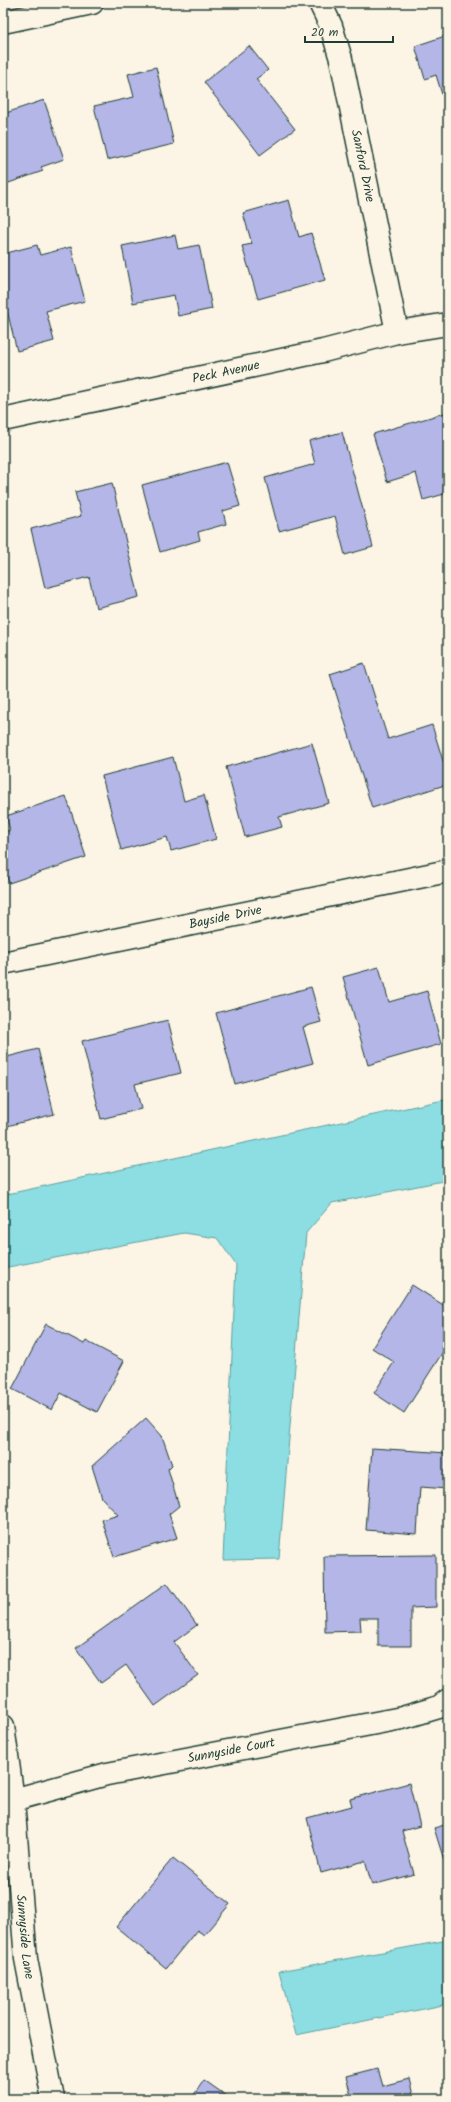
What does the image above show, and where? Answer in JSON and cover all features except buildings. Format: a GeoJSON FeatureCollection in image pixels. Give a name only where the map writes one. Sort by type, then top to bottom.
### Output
{"type":"FeatureCollection","features":[{"type":"Feature","properties":{"kind":"street"},"geometry":{"type":"LineString","coordinates":[[3,22],[92,3]]}},
{"type":"Feature","properties":{"kind":"street","name":"Sanford Drive"},"geometry":{"type":"LineString","coordinates":[[320,3],[331,26],[341,59],[397,332]]}},
{"type":"Feature","properties":{"kind":"street","name":"Peck Avenue"},"geometry":{"type":"LineString","coordinates":[[3,420],[324,351],[397,332],[448,324]]}},
{"type":"Feature","properties":{"kind":"street","name":"Bayside Drive"},"geometry":{"type":"LineString","coordinates":[[3,963],[448,870]]}},
{"type":"Feature","properties":{"kind":"street","name":"Sunnyside Court"},"geometry":{"type":"LineString","coordinates":[[13,1800],[107,1774],[402,1718],[439,1707],[448,1700]]}},
{"type":"Feature","properties":{"kind":"street","name":"Sunnyside Lane"},"geometry":{"type":"LineString","coordinates":[[3,1726],[13,1800],[26,1958],[53,2099]]}},
{"type":"Feature","properties":{"kind":"water"},"geometry":{"type":"Polygon","coordinates":[[[448,1099],[448,1180],[332,1203],[306,1233],[279,1559],[223,1560],[236,1265],[217,1238],[184,1233],[3,1268],[3,1195],[448,1099]]]}},
{"type":"Feature","properties":{"kind":"water"},"geometry":{"type":"Polygon","coordinates":[[[448,1940],[448,2004],[296,2035],[279,1971],[448,1940]]]}}]}
